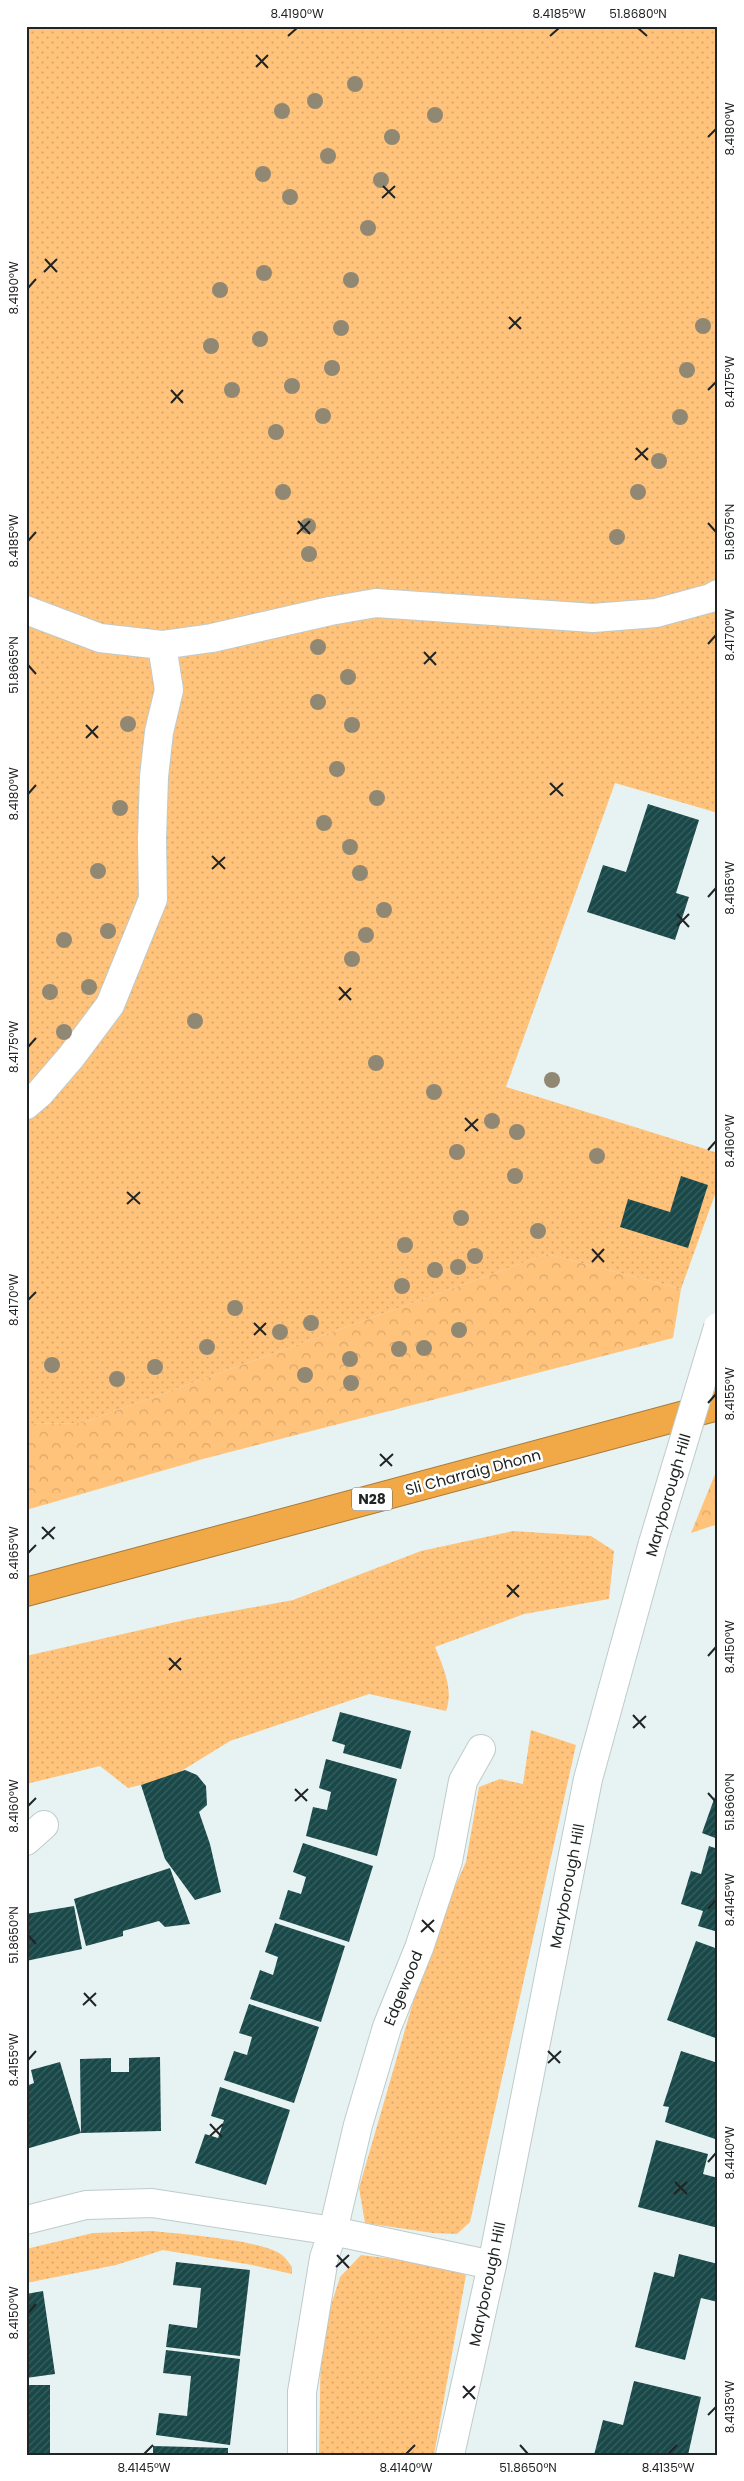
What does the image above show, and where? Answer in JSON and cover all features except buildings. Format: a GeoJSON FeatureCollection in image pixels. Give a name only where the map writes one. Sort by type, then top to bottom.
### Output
{"type":"FeatureCollection","features":[{"type":"Feature","properties":{"kind":"highway","name":"Sli Charraig Dhonn"},"geometry":{"type":"LineString","coordinates":[[26,1592],[718,1406]]}},
{"type":"Feature","properties":{"kind":"street"},"geometry":{"type":"LineString","coordinates":[[26,610],[100,638],[162,645],[212,638],[330,611],[376,603],[593,618],[656,613],[711,598],[718,594]]}},
{"type":"Feature","properties":{"kind":"street"},"geometry":{"type":"LineString","coordinates":[[26,1105],[40,1093],[71,1057],[110,1005],[153,899],[154,777],[159,732],[169,690],[162,645]]}},
{"type":"Feature","properties":{"kind":"street","name":"Maryborough Hill"},"geometry":{"type":"LineString","coordinates":[[450,2455],[492,2265],[588,1778],[653,1543],[718,1327]]}},
{"type":"Feature","properties":{"kind":"street","name":"Edgewood"},"geometry":{"type":"LineString","coordinates":[[302,2455],[302,2392],[324,2258],[333,2231],[358,2125],[387,2027],[419,1948],[448,1860],[463,1781],[481,1749]]}},
{"type":"Feature","properties":{"kind":"street"},"geometry":{"type":"LineString","coordinates":[[26,2220],[86,2205],[152,2203],[333,2231],[492,2265]]}},
{"type":"Feature","properties":{"kind":"green space"},"geometry":{"type":"Polygon","coordinates":[[[26,26],[718,26],[718,813],[615,783],[506,1087],[718,1153],[718,1186],[681,1289],[547,1254],[82,1423],[26,1424],[26,26]]]}},
{"type":"Feature","properties":{"kind":"green space"},"geometry":{"type":"Polygon","coordinates":[[[547,1254],[681,1289],[673,1338],[203,1459],[26,1510],[26,1424],[82,1423],[547,1254]]]}},
{"type":"Feature","properties":{"kind":"green space"},"geometry":{"type":"Polygon","coordinates":[[[718,1467],[718,1524],[691,1533],[718,1467]]]}},
{"type":"Feature","properties":{"kind":"green space"},"geometry":{"type":"Polygon","coordinates":[[[513,1531],[591,1536],[614,1551],[609,1599],[524,1614],[435,1647],[448,1687],[449,1695],[446,1711],[369,1694],[230,1741],[170,1778],[128,1788],[100,1766],[26,1784],[26,1656],[189,1619],[293,1600],[421,1551],[513,1531]]]}},
{"type":"Feature","properties":{"kind":"green space"},"geometry":{"type":"Polygon","coordinates":[[[531,1730],[576,1745],[470,2222],[457,2234],[433,2233],[365,2223],[359,2188],[432,1937],[466,1862],[479,1787],[500,1779],[523,1784],[531,1730]]]}},
{"type":"Feature","properties":{"kind":"green space"},"geometry":{"type":"Polygon","coordinates":[[[153,2231],[220,2238],[258,2245],[282,2255],[292,2267],[292,2274],[252,2265],[163,2250],[116,2265],[26,2283],[26,2249],[93,2233],[153,2231]]]}},
{"type":"Feature","properties":{"kind":"green space"},"geometry":{"type":"Polygon","coordinates":[[[361,2255],[434,2264],[466,2275],[434,2455],[319,2455],[321,2337],[340,2277],[361,2255]]]}}]}
